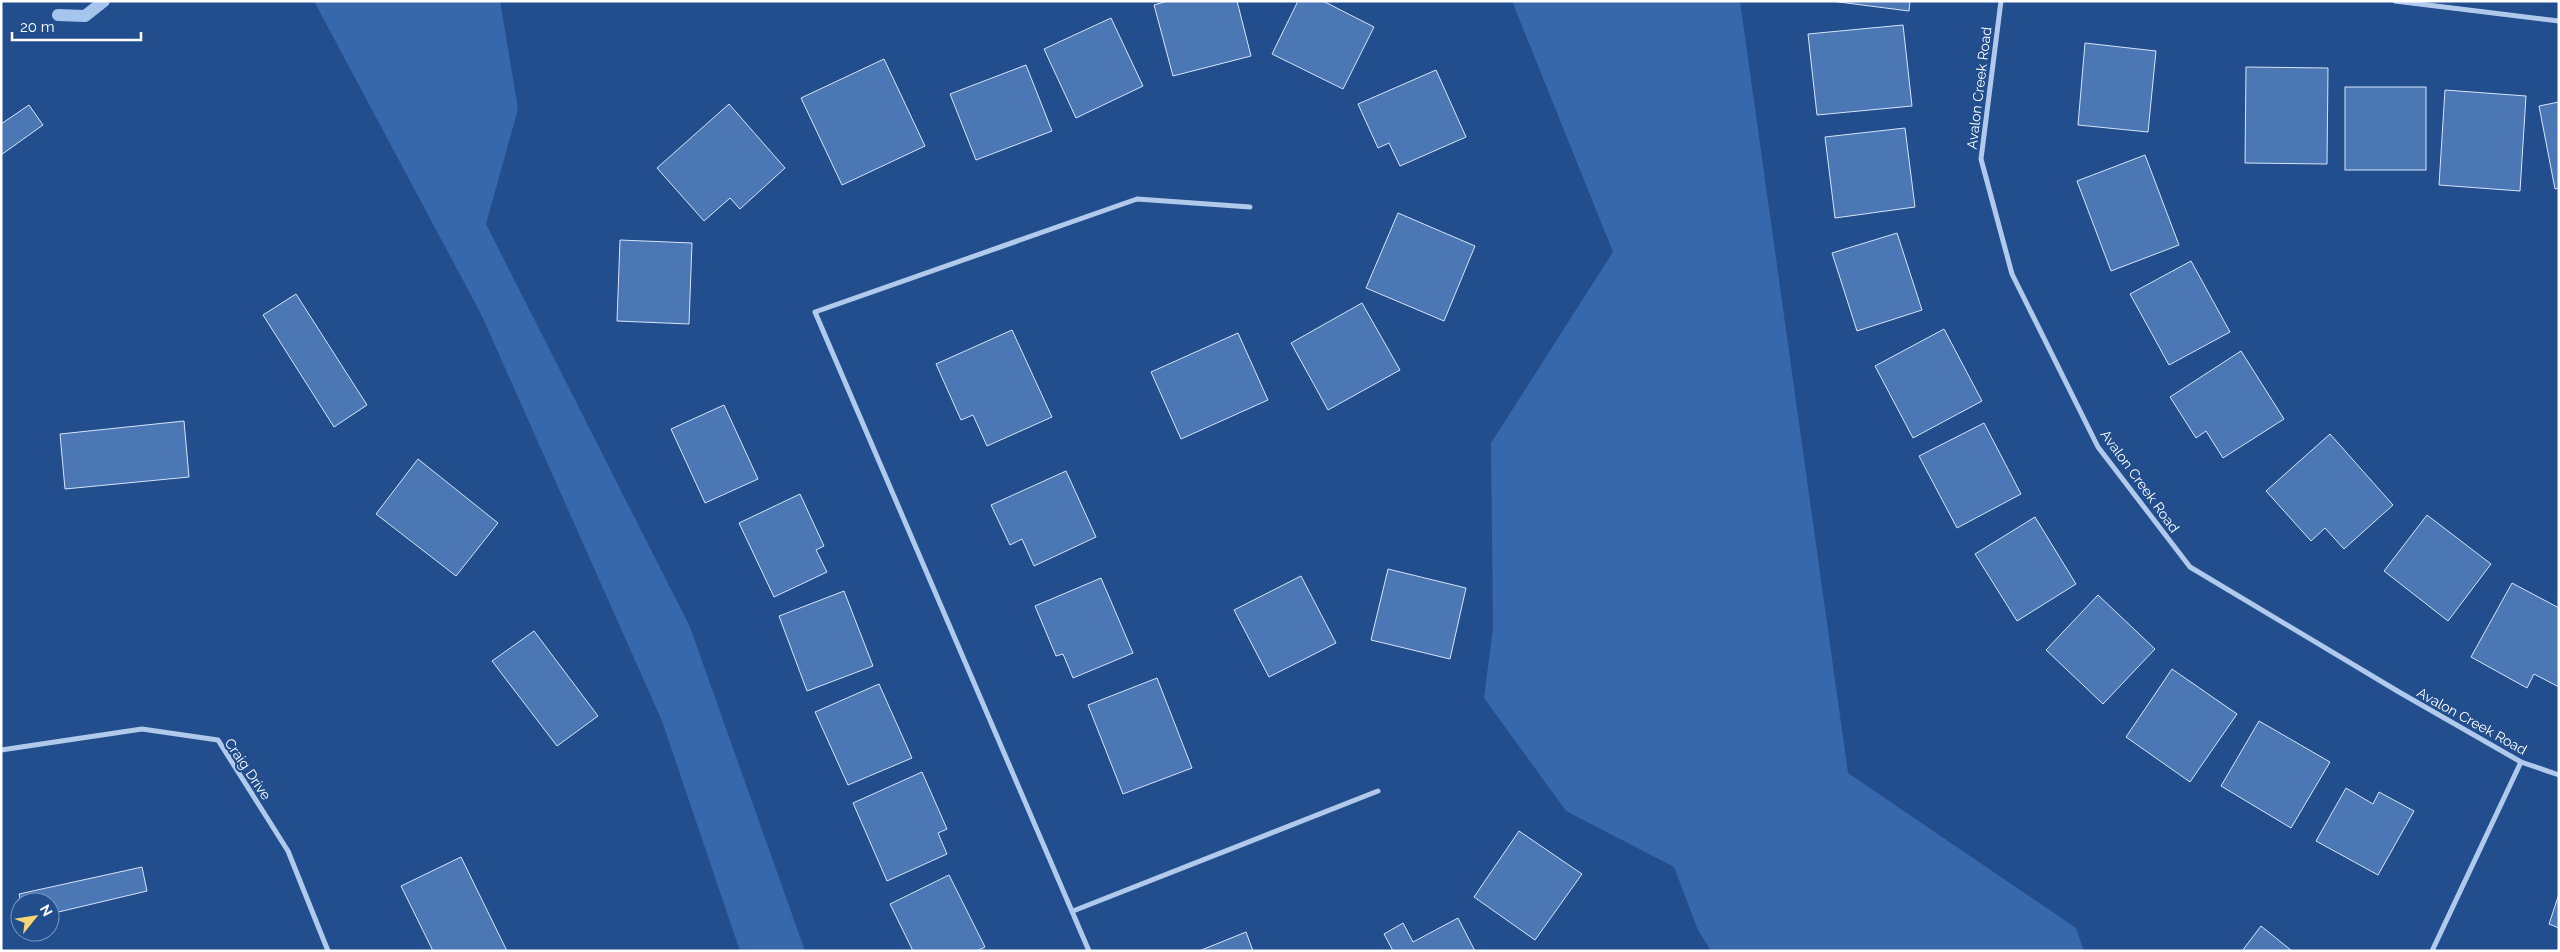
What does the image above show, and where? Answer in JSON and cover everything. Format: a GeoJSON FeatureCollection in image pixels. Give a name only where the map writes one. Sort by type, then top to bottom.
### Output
{"type":"FeatureCollection","features":[{"type":"Feature","properties":{"kind":"street","name":"Avalon Creek Road"},"geometry":{"type":"LineString","coordinates":[[2001,1],[1981,159],[2012,274],[2098,446],[2190,567],[2399,692],[2521,762],[2559,775]]}},
{"type":"Feature","properties":{"kind":"street"},"geometry":{"type":"LineString","coordinates":[[2395,1],[2559,21]]}},
{"type":"Feature","properties":{"kind":"street"},"geometry":{"type":"LineString","coordinates":[[1089,951],[815,312],[1137,199],[1250,207]]}},
{"type":"Feature","properties":{"kind":"street","name":"Craig Drive"},"geometry":{"type":"LineString","coordinates":[[1,750],[142,729],[218,740],[288,852],[328,951]]}},
{"type":"Feature","properties":{"kind":"street"},"geometry":{"type":"LineString","coordinates":[[2432,951],[2521,762]]}},
{"type":"Feature","properties":{"kind":"street"},"geometry":{"type":"LineString","coordinates":[[1073,911],[1378,791]]}},
{"type":"Feature","properties":{"kind":"shaded area"},"geometry":{"type":"Polygon","coordinates":[[[314,1],[500,1],[518,109],[486,224],[690,627],[805,951],[740,951],[662,721],[481,314],[314,1]]]}},
{"type":"Feature","properties":{"kind":"shaded area"},"geometry":{"type":"Polygon","coordinates":[[[1512,1],[1740,1],[1848,773],[2076,928],[2084,951],[1711,951],[1698,930],[1674,867],[1566,811],[1484,698],[1493,628],[1491,443],[1613,252],[1512,1]]]}},
{"type":"Feature","properties":{"kind":"building"},"geometry":{"type":"Polygon","coordinates":[[[1168,1],[1237,1],[1251,56],[1173,76],[1154,5],[1168,1]]]}},
{"type":"Feature","properties":{"kind":"building"},"geometry":{"type":"Polygon","coordinates":[[[1298,1],[1323,1],[1374,27],[1343,89],[1272,54],[1298,1]]]}},
{"type":"Feature","properties":{"kind":"building"},"geometry":{"type":"Polygon","coordinates":[[[1831,1],[1910,1],[1909,11],[1831,1]]]}},
{"type":"Feature","properties":{"kind":"building"},"geometry":{"type":"Polygon","coordinates":[[[1111,18],[1143,86],[1076,118],[1044,49],[1111,18]]]}},
{"type":"Feature","properties":{"kind":"building"},"geometry":{"type":"Polygon","coordinates":[[[1903,25],[1912,106],[1817,115],[1808,34],[1903,25]]]}},
{"type":"Feature","properties":{"kind":"building"},"geometry":{"type":"Polygon","coordinates":[[[2085,43],[2156,51],[2148,132],[2078,125],[2085,43]]]}},
{"type":"Feature","properties":{"kind":"building"},"geometry":{"type":"Polygon","coordinates":[[[884,59],[925,146],[842,185],[801,98],[884,59]]]}},
{"type":"Feature","properties":{"kind":"building"},"geometry":{"type":"Polygon","coordinates":[[[1026,65],[1052,131],[976,160],[950,94],[1026,65]]]}},
{"type":"Feature","properties":{"kind":"building"},"geometry":{"type":"Polygon","coordinates":[[[2246,67],[2328,68],[2327,164],[2245,163],[2246,67]]]}},
{"type":"Feature","properties":{"kind":"building"},"geometry":{"type":"Polygon","coordinates":[[[1436,70],[1466,137],[1400,166],[1389,143],[1378,148],[1358,104],[1436,70]]]}},
{"type":"Feature","properties":{"kind":"building"},"geometry":{"type":"Polygon","coordinates":[[[2345,87],[2426,87],[2426,170],[2345,170],[2345,87]]]}},
{"type":"Feature","properties":{"kind":"building"},"geometry":{"type":"Polygon","coordinates":[[[2445,90],[2526,96],[2520,191],[2439,185],[2445,90]]]}},
{"type":"Feature","properties":{"kind":"building"},"geometry":{"type":"Polygon","coordinates":[[[2559,102],[2559,188],[2555,189],[2539,106],[2559,102]]]}},
{"type":"Feature","properties":{"kind":"building"},"geometry":{"type":"Polygon","coordinates":[[[729,104],[785,168],[740,209],[730,198],[704,221],[657,168],[729,104]]]}},
{"type":"Feature","properties":{"kind":"building"},"geometry":{"type":"Polygon","coordinates":[[[29,105],[43,125],[1,155],[1,124],[29,105]]]}},
{"type":"Feature","properties":{"kind":"building"},"geometry":{"type":"Polygon","coordinates":[[[1905,128],[1915,207],[1835,218],[1825,137],[1905,128]]]}},
{"type":"Feature","properties":{"kind":"building"},"geometry":{"type":"Polygon","coordinates":[[[2145,155],[2179,245],[2111,271],[2077,181],[2145,155]]]}},
{"type":"Feature","properties":{"kind":"building"},"geometry":{"type":"Polygon","coordinates":[[[1398,213],[1475,246],[1444,321],[1366,288],[1398,213]]]}},
{"type":"Feature","properties":{"kind":"building"},"geometry":{"type":"Polygon","coordinates":[[[1897,233],[1922,310],[1857,331],[1832,253],[1897,233]]]}},
{"type":"Feature","properties":{"kind":"building"},"geometry":{"type":"Polygon","coordinates":[[[620,240],[692,243],[689,324],[617,321],[620,240]]]}},
{"type":"Feature","properties":{"kind":"building"},"geometry":{"type":"Polygon","coordinates":[[[2191,261],[2230,332],[2169,365],[2130,294],[2191,261]]]}},
{"type":"Feature","properties":{"kind":"building"},"geometry":{"type":"Polygon","coordinates":[[[296,294],[367,405],[334,427],[263,315],[296,294]]]}},
{"type":"Feature","properties":{"kind":"building"},"geometry":{"type":"Polygon","coordinates":[[[1362,303],[1400,370],[1328,410],[1291,343],[1362,303]]]}},
{"type":"Feature","properties":{"kind":"building"},"geometry":{"type":"Polygon","coordinates":[[[1944,329],[1982,401],[1913,438],[1875,366],[1944,329]]]}},
{"type":"Feature","properties":{"kind":"building"},"geometry":{"type":"Polygon","coordinates":[[[1012,330],[1052,417],[987,446],[973,415],[961,420],[936,364],[1012,330]]]}},
{"type":"Feature","properties":{"kind":"building"},"geometry":{"type":"Polygon","coordinates":[[[1238,333],[1268,400],[1181,439],[1151,372],[1238,333]]]}},
{"type":"Feature","properties":{"kind":"building"},"geometry":{"type":"Polygon","coordinates":[[[2241,351],[2284,419],[2223,458],[2206,431],[2196,438],[2170,397],[2241,351]]]}},
{"type":"Feature","properties":{"kind":"building"},"geometry":{"type":"Polygon","coordinates":[[[724,405],[758,479],[705,503],[671,429],[724,405]]]}},
{"type":"Feature","properties":{"kind":"building"},"geometry":{"type":"Polygon","coordinates":[[[184,421],[189,477],[65,489],[60,434],[184,421]]]}},
{"type":"Feature","properties":{"kind":"building"},"geometry":{"type":"Polygon","coordinates":[[[1984,423],[2021,494],[1957,528],[1919,456],[1984,423]]]}},
{"type":"Feature","properties":{"kind":"building"},"geometry":{"type":"Polygon","coordinates":[[[2330,434],[2393,505],[2344,549],[2325,528],[2311,541],[2266,491],[2330,434]]]}},
{"type":"Feature","properties":{"kind":"building"},"geometry":{"type":"Polygon","coordinates":[[[418,459],[498,523],[456,576],[376,514],[418,459]]]}},
{"type":"Feature","properties":{"kind":"building"},"geometry":{"type":"Polygon","coordinates":[[[1066,471],[1096,537],[1034,566],[1022,539],[1010,545],[991,505],[1066,471]]]}},
{"type":"Feature","properties":{"kind":"building"},"geometry":{"type":"Polygon","coordinates":[[[800,494],[824,546],[816,550],[827,572],[774,597],[739,523],[800,494]]]}},
{"type":"Feature","properties":{"kind":"building"},"geometry":{"type":"Polygon","coordinates":[[[2427,515],[2491,564],[2448,621],[2384,571],[2427,515]]]}},
{"type":"Feature","properties":{"kind":"building"},"geometry":{"type":"Polygon","coordinates":[[[2035,517],[2076,584],[2017,621],[1975,554],[2035,517]]]}},
{"type":"Feature","properties":{"kind":"building"},"geometry":{"type":"Polygon","coordinates":[[[1388,569],[1466,588],[1450,659],[1371,640],[1388,569]]]}},
{"type":"Feature","properties":{"kind":"building"},"geometry":{"type":"Polygon","coordinates":[[[1301,576],[1336,643],[1269,677],[1234,610],[1301,576]]]}},
{"type":"Feature","properties":{"kind":"building"},"geometry":{"type":"Polygon","coordinates":[[[1101,578],[1133,653],[1073,678],[1063,654],[1056,656],[1035,606],[1101,578]]]}},
{"type":"Feature","properties":{"kind":"building"},"geometry":{"type":"Polygon","coordinates":[[[2512,583],[2559,608],[2559,687],[2534,674],[2527,688],[2471,657],[2512,583]]]}},
{"type":"Feature","properties":{"kind":"building"},"geometry":{"type":"Polygon","coordinates":[[[844,591],[873,666],[807,691],[779,616],[844,591]]]}},
{"type":"Feature","properties":{"kind":"building"},"geometry":{"type":"Polygon","coordinates":[[[2098,595],[2155,649],[2103,704],[2046,650],[2098,595]]]}},
{"type":"Feature","properties":{"kind":"building"},"geometry":{"type":"Polygon","coordinates":[[[534,631],[598,716],[557,746],[492,661],[534,631]]]}},
{"type":"Feature","properties":{"kind":"building"},"geometry":{"type":"Polygon","coordinates":[[[2172,669],[2237,714],[2190,782],[2126,737],[2172,669]]]}},
{"type":"Feature","properties":{"kind":"building"},"geometry":{"type":"Polygon","coordinates":[[[1157,678],[1192,768],[1123,794],[1088,705],[1157,678]]]}},
{"type":"Feature","properties":{"kind":"building"},"geometry":{"type":"Polygon","coordinates":[[[879,684],[912,758],[848,785],[815,712],[879,684]]]}},
{"type":"Feature","properties":{"kind":"building"},"geometry":{"type":"Polygon","coordinates":[[[2259,721],[2330,762],[2291,828],[2221,786],[2259,721]]]}},
{"type":"Feature","properties":{"kind":"building"},"geometry":{"type":"Polygon","coordinates":[[[922,772],[947,829],[938,833],[947,854],[887,881],[853,803],[922,772]]]}},
{"type":"Feature","properties":{"kind":"building"},"geometry":{"type":"Polygon","coordinates":[[[2346,788],[2373,804],[2379,792],[2414,811],[2378,875],[2316,841],[2346,788]]]}},
{"type":"Feature","properties":{"kind":"building"},"geometry":{"type":"Polygon","coordinates":[[[1519,831],[1582,874],[1535,940],[1474,897],[1519,831]]]}},
{"type":"Feature","properties":{"kind":"building"},"geometry":{"type":"Polygon","coordinates":[[[461,857],[507,951],[433,951],[401,886],[461,857]]]}},
{"type":"Feature","properties":{"kind":"building"},"geometry":{"type":"Polygon","coordinates":[[[142,867],[147,891],[60,912],[60,892],[28,892],[142,867]]]}},
{"type":"Feature","properties":{"kind":"building"},"geometry":{"type":"Polygon","coordinates":[[[949,875],[985,947],[977,951],[913,951],[890,904],[949,875]]]}},
{"type":"Feature","properties":{"kind":"building"},"geometry":{"type":"Polygon","coordinates":[[[2559,894],[2559,928],[2549,924],[2559,894]]]}},
{"type":"Feature","properties":{"kind":"building"},"geometry":{"type":"Polygon","coordinates":[[[1458,918],[1475,951],[1393,951],[1384,934],[1403,923],[1413,942],[1458,918]]]}},
{"type":"Feature","properties":{"kind":"building"},"geometry":{"type":"Polygon","coordinates":[[[2261,926],[2292,951],[2242,951],[2261,926]]]}},
{"type":"Feature","properties":{"kind":"building"},"geometry":{"type":"Polygon","coordinates":[[[1246,932],[1253,951],[1199,951],[1246,932]]]}},
{"type":"Feature","properties":{"kind":"waterway"},"geometry":{"type":"LineString","coordinates":[[58,15],[85,16],[104,1]]}}]}
